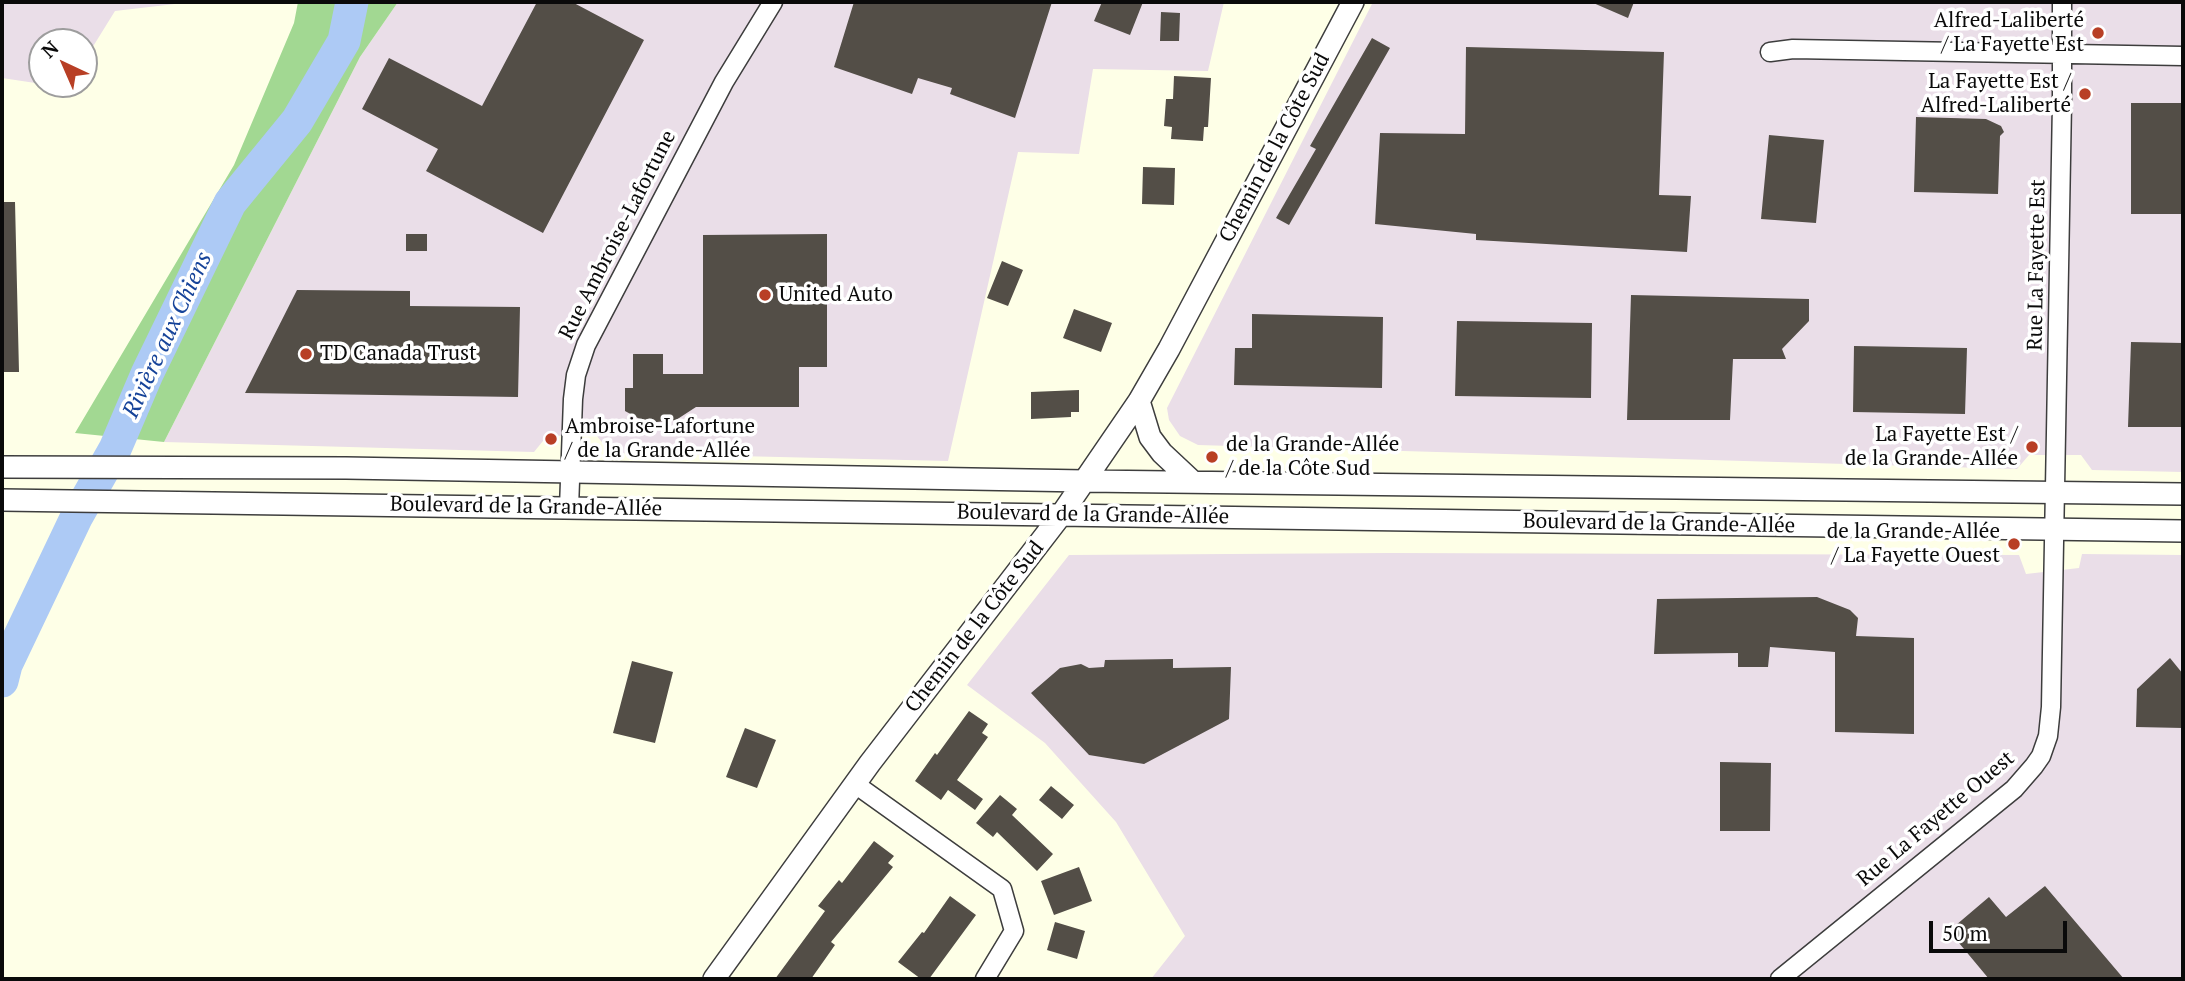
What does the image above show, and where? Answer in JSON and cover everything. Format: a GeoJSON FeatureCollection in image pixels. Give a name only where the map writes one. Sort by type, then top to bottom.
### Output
{"type":"FeatureCollection","features":[{"type":"Feature","properties":{"kind":"street","name":"Rue Ambroise-Lafortune"},"geometry":{"type":"LineString","coordinates":[[569,508],[576,375],[586,345],[724,82],[772,2]]}},
{"type":"Feature","properties":{"kind":"street","name":"Chemin de la Côte Sud"},"geometry":{"type":"LineString","coordinates":[[714,979],[855,784],[1061,515],[1139,401],[1353,2]]}},
{"type":"Feature","properties":{"kind":"street","name":"Rue La Fayette Est"},"geometry":{"type":"LineString","coordinates":[[2053,530],[2062,2]]}},
{"type":"Feature","properties":{"kind":"street"},"geometry":{"type":"LineString","coordinates":[[1770,52],[1793,49],[2183,56]]}},
{"type":"Feature","properties":{"kind":"street"},"geometry":{"type":"LineString","coordinates":[[1139,401],[1150,437],[1162,453],[1193,482]]}},
{"type":"Feature","properties":{"kind":"street","name":"Boulevard de la Grande-Allée"},"geometry":{"type":"LineString","coordinates":[[2,467],[346,468],[1085,481],[2183,495]]}},
{"type":"Feature","properties":{"kind":"street"},"geometry":{"type":"LineString","coordinates":[[92,468],[97,501]]}},
{"type":"Feature","properties":{"kind":"street","name":"Boulevard de la Grande-Allée"},"geometry":{"type":"LineString","coordinates":[[2,500],[2183,531]]}},
{"type":"Feature","properties":{"kind":"street","name":"Rue La Fayette Ouest"},"geometry":{"type":"LineString","coordinates":[[1780,979],[2014,789],[2040,756],[2051,720],[2053,530]]}},
{"type":"Feature","properties":{"kind":"street"},"geometry":{"type":"LineString","coordinates":[[855,784],[1002,889],[1014,931],[985,979]]}},
{"type":"Feature","properties":{"kind":"shaded area"},"geometry":{"type":"Polygon","coordinates":[[[2,2],[192,2],[115,11],[98,38],[98,28],[28,28],[28,82],[2,78],[2,2]]]}},
{"type":"Feature","properties":{"kind":"shaded area"},"geometry":{"type":"Polygon","coordinates":[[[398,2],[1224,2],[1208,71],[1093,69],[1079,154],[1018,152],[948,461],[611,453],[596,435],[547,436],[534,452],[164,442],[360,57],[398,2]]]}},
{"type":"Feature","properties":{"kind":"shaded area"},"geometry":{"type":"Polygon","coordinates":[[[1373,2],[2183,2],[2183,472],[2092,470],[2081,455],[2029,455],[2017,469],[1198,445],[1180,436],[1169,420],[1167,408],[1373,2]]]}},
{"type":"Feature","properties":{"kind":"shaded area"},"geometry":{"type":"Polygon","coordinates":[[[2082,554],[2183,555],[2183,979],[1151,979],[1185,936],[1116,822],[1045,743],[967,685],[1069,555],[2019,555],[2026,574],[2079,568],[2082,554]]]}},
{"type":"Feature","properties":{"kind":"green space"},"geometry":{"type":"Polygon","coordinates":[[[298,2],[398,2],[360,57],[164,442],[75,433],[234,165],[294,23],[298,2]]]}},
{"type":"Feature","properties":{"kind":"building"},"geometry":{"type":"Polygon","coordinates":[[[537,2],[572,2],[644,40],[543,233],[426,171],[438,149],[362,109],[389,58],[482,106],[537,2]]]}},
{"type":"Feature","properties":{"kind":"building"},"geometry":{"type":"Polygon","coordinates":[[[854,2],[1052,2],[1015,118],[950,94],[952,88],[918,78],[912,94],[834,67],[854,2]]]}},
{"type":"Feature","properties":{"kind":"building"},"geometry":{"type":"Polygon","coordinates":[[[1102,2],[1143,2],[1130,35],[1094,21],[1102,2]]]}},
{"type":"Feature","properties":{"kind":"building"},"geometry":{"type":"Polygon","coordinates":[[[1591,2],[1634,2],[1628,18],[1591,2]]]}},
{"type":"Feature","properties":{"kind":"building"},"geometry":{"type":"Polygon","coordinates":[[[1161,12],[1180,13],[1179,41],[1160,41],[1161,12]]]}},
{"type":"Feature","properties":{"kind":"building"},"geometry":{"type":"Polygon","coordinates":[[[1372,38],[1390,48],[1289,225],[1276,218],[1316,149],[1310,146],[1372,38]]]}},
{"type":"Feature","properties":{"kind":"building"},"geometry":{"type":"Polygon","coordinates":[[[1466,47],[1664,52],[1659,195],[1691,196],[1687,252],[1476,240],[1476,234],[1375,224],[1380,133],[1465,134],[1466,47]]]}},
{"type":"Feature","properties":{"kind":"building"},"geometry":{"type":"Polygon","coordinates":[[[1174,76],[1211,78],[1208,127],[1204,127],[1203,141],[1171,139],[1172,127],[1164,126],[1166,99],[1173,99],[1174,76]]]}},
{"type":"Feature","properties":{"kind":"building"},"geometry":{"type":"Polygon","coordinates":[[[2131,103],[2182,103],[2182,214],[2131,214],[2131,103]]]}},
{"type":"Feature","properties":{"kind":"building"},"geometry":{"type":"Polygon","coordinates":[[[1916,117],[1986,119],[2001,126],[2004,132],[2000,136],[1998,194],[1914,192],[1916,117]]]}},
{"type":"Feature","properties":{"kind":"building"},"geometry":{"type":"Polygon","coordinates":[[[1769,135],[1824,140],[1816,223],[1761,219],[1769,135]]]}},
{"type":"Feature","properties":{"kind":"building"},"geometry":{"type":"Polygon","coordinates":[[[1143,167],[1175,168],[1174,205],[1142,204],[1143,167]]]}},
{"type":"Feature","properties":{"kind":"building"},"geometry":{"type":"Polygon","coordinates":[[[2,202],[15,202],[19,372],[2,372],[2,202]]]}},
{"type":"Feature","properties":{"kind":"building"},"geometry":{"type":"Polygon","coordinates":[[[406,234],[427,234],[427,251],[406,251],[406,234]]]}},
{"type":"Feature","properties":{"kind":"building","name":"United Auto"},"geometry":{"type":"Polygon","coordinates":[[[827,234],[827,367],[799,367],[799,407],[696,407],[676,420],[647,423],[625,411],[625,388],[633,388],[633,354],[663,354],[663,374],[703,374],[703,235],[827,234]]]}},
{"type":"Feature","properties":{"kind":"building"},"geometry":{"type":"Polygon","coordinates":[[[1002,261],[1023,270],[1008,306],[987,298],[1002,261]]]}},
{"type":"Feature","properties":{"kind":"building"},"geometry":{"type":"Polygon","coordinates":[[[297,290],[410,291],[410,306],[520,307],[518,397],[245,393],[297,290]]]}},
{"type":"Feature","properties":{"kind":"building"},"geometry":{"type":"Polygon","coordinates":[[[1631,295],[1809,299],[1809,321],[1782,349],[1786,359],[1733,359],[1730,420],[1627,420],[1631,295]]]}},
{"type":"Feature","properties":{"kind":"building"},"geometry":{"type":"Polygon","coordinates":[[[1074,309],[1112,323],[1101,352],[1063,338],[1074,309]]]}},
{"type":"Feature","properties":{"kind":"building"},"geometry":{"type":"Polygon","coordinates":[[[1252,314],[1383,317],[1382,388],[1234,385],[1235,348],[1252,348],[1252,314]]]}},
{"type":"Feature","properties":{"kind":"building"},"geometry":{"type":"Polygon","coordinates":[[[1457,321],[1592,323],[1591,398],[1455,396],[1457,321]]]}},
{"type":"Feature","properties":{"kind":"building"},"geometry":{"type":"Polygon","coordinates":[[[2131,342],[2183,343],[2183,427],[2128,427],[2131,342]]]}},
{"type":"Feature","properties":{"kind":"building"},"geometry":{"type":"Polygon","coordinates":[[[1854,346],[1967,348],[1965,414],[1853,412],[1854,346]]]}},
{"type":"Feature","properties":{"kind":"building"},"geometry":{"type":"Polygon","coordinates":[[[1079,390],[1079,412],[1071,412],[1071,417],[1031,419],[1031,392],[1079,390]]]}},
{"type":"Feature","properties":{"kind":"building"},"geometry":{"type":"Polygon","coordinates":[[[1817,597],[1850,610],[1858,618],[1856,636],[1914,638],[1914,734],[1835,732],[1835,652],[1770,647],[1768,667],[1738,667],[1738,653],[1654,654],[1657,599],[1817,597]]]}},
{"type":"Feature","properties":{"kind":"building"},"geometry":{"type":"Polygon","coordinates":[[[2170,658],[2183,674],[2183,728],[2136,727],[2137,689],[2170,658]]]}},
{"type":"Feature","properties":{"kind":"building"},"geometry":{"type":"Polygon","coordinates":[[[1173,659],[1173,668],[1231,667],[1229,719],[1144,764],[1089,755],[1031,693],[1060,668],[1081,664],[1089,668],[1104,667],[1105,660],[1173,659]]]}},
{"type":"Feature","properties":{"kind":"building"},"geometry":{"type":"Polygon","coordinates":[[[632,661],[673,672],[655,743],[613,733],[632,661]]]}},
{"type":"Feature","properties":{"kind":"building"},"geometry":{"type":"Polygon","coordinates":[[[969,711],[988,724],[982,733],[988,737],[957,780],[983,799],[975,810],[948,790],[941,800],[915,781],[969,711]]]}},
{"type":"Feature","properties":{"kind":"building"},"geometry":{"type":"Polygon","coordinates":[[[745,728],[776,740],[757,788],[726,777],[745,728]]]}},
{"type":"Feature","properties":{"kind":"building"},"geometry":{"type":"Polygon","coordinates":[[[1720,762],[1771,763],[1770,831],[1720,831],[1720,762]]]}},
{"type":"Feature","properties":{"kind":"building"},"geometry":{"type":"Polygon","coordinates":[[[1051,786],[1074,805],[1062,819],[1039,800],[1051,786]]]}},
{"type":"Feature","properties":{"kind":"building"},"geometry":{"type":"Polygon","coordinates":[[[1000,795],[1017,809],[1012,815],[1053,854],[1037,871],[997,832],[993,837],[976,823],[1000,795]]]}},
{"type":"Feature","properties":{"kind":"building"},"geometry":{"type":"Polygon","coordinates":[[[874,841],[894,856],[888,863],[893,867],[831,942],[835,945],[811,979],[775,979],[825,911],[818,906],[839,880],[842,883],[874,841]]]}},
{"type":"Feature","properties":{"kind":"building"},"geometry":{"type":"Polygon","coordinates":[[[1079,867],[1092,901],[1054,915],[1041,881],[1079,867]]]}},
{"type":"Feature","properties":{"kind":"building"},"geometry":{"type":"Polygon","coordinates":[[[2045,886],[2124,979],[1989,979],[1949,931],[1989,897],[2006,917],[2045,886]]]}},
{"type":"Feature","properties":{"kind":"building"},"geometry":{"type":"Polygon","coordinates":[[[950,896],[976,915],[929,979],[921,979],[898,962],[922,932],[924,933],[950,896]]]}},
{"type":"Feature","properties":{"kind":"building"},"geometry":{"type":"Polygon","coordinates":[[[1055,922],[1085,931],[1077,959],[1047,950],[1055,922]]]}},
{"type":"Feature","properties":{"kind":"waterway","name":"Rivière aux Chiens"},"geometry":{"type":"LineString","coordinates":[[2,681],[6,665],[77,516],[115,449],[147,374],[230,203],[297,121],[344,41],[352,2]]}},
{"type":"Feature","properties":{"kind":"place","name":"Alfred-Laliberté / La Fayette Est"},"geometry":{"type":"Point","coordinates":[2098,33]}},
{"type":"Feature","properties":{"kind":"place","name":"La Fayette Est / Alfred-Laliberté"},"geometry":{"type":"Point","coordinates":[2085,94]}},
{"type":"Feature","properties":{"kind":"place","name":"United Auto"},"geometry":{"type":"Point","coordinates":[765,295]}},
{"type":"Feature","properties":{"kind":"place","name":"TD Canada Trust"},"geometry":{"type":"Point","coordinates":[306,354]}},
{"type":"Feature","properties":{"kind":"place","name":"Ambroise-Lafortune / de la Grande-Allée"},"geometry":{"type":"Point","coordinates":[551,439]}},
{"type":"Feature","properties":{"kind":"place","name":"La Fayette Est / de la Grande-Allée"},"geometry":{"type":"Point","coordinates":[2032,447]}},
{"type":"Feature","properties":{"kind":"place","name":"de la Grande-Allée / de la Côte Sud"},"geometry":{"type":"Point","coordinates":[1212,457]}},
{"type":"Feature","properties":{"kind":"place","name":"de la Grande-Allée / La Fayette Ouest"},"geometry":{"type":"Point","coordinates":[2014,544]}}]}
